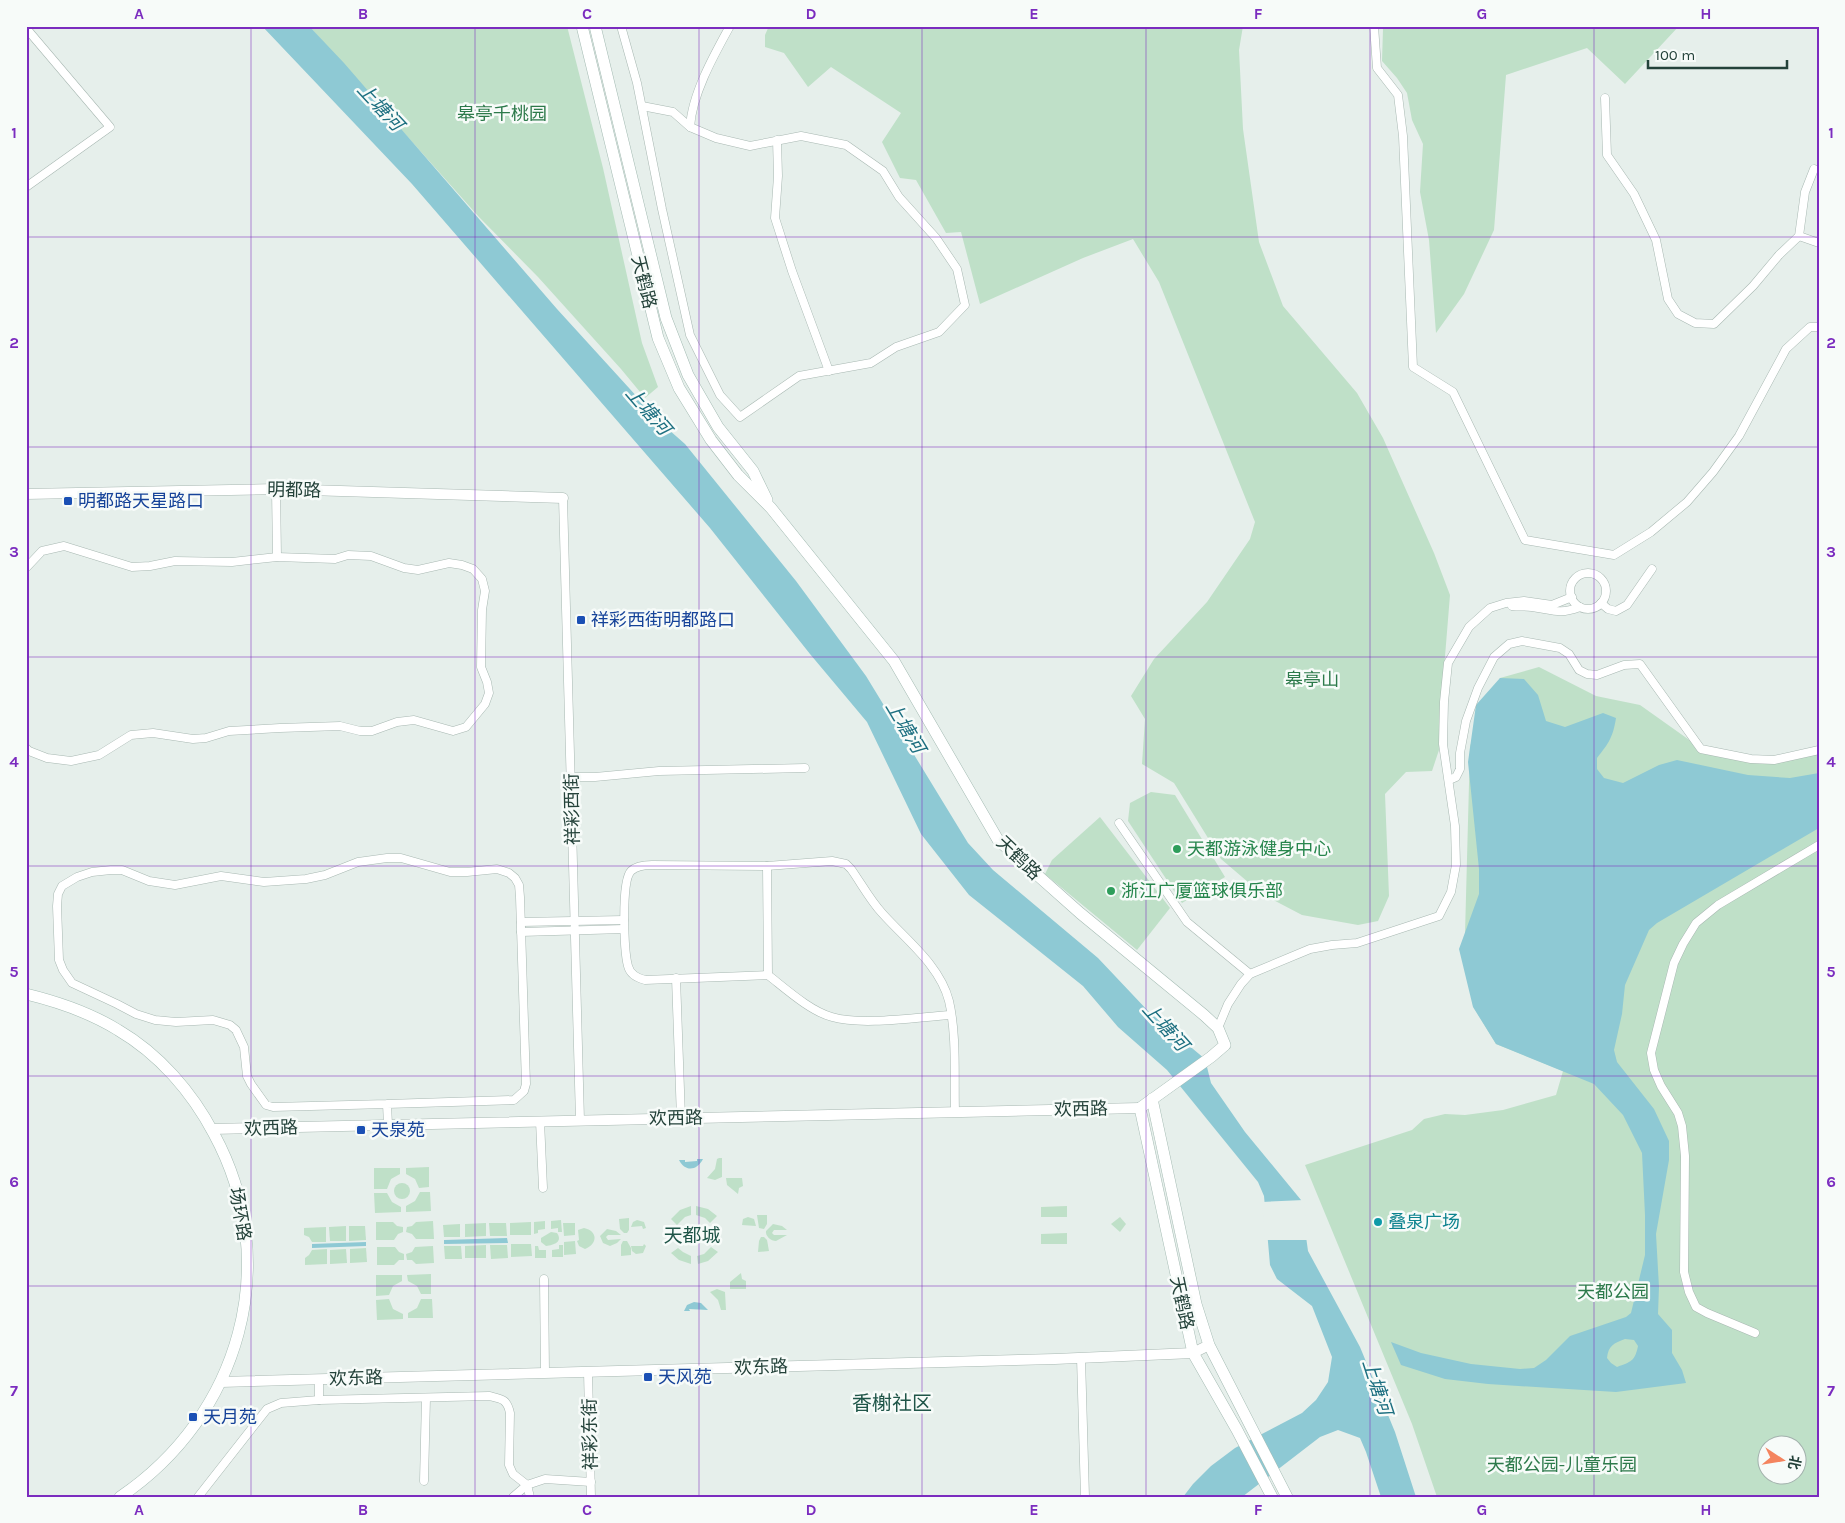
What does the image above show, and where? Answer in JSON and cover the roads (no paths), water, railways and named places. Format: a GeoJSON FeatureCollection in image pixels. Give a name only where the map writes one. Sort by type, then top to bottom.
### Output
{"type":"FeatureCollection","features":[{"type":"Feature","properties":{"kind":"main road","name":"天鹤路"},"geometry":{"type":"LineString","coordinates":[[582,26],[658,338],[679,388],[711,440],[738,476],[771,508],[894,661],[998,840],[1080,913],[1218,1028]]}},
{"type":"Feature","properties":{"kind":"main road","name":"天鹤路"},"geometry":{"type":"LineString","coordinates":[[596,26],[666,318],[688,375],[718,428],[753,471],[771,508]]}},
{"type":"Feature","properties":{"kind":"main road","name":"场环路"},"geometry":{"type":"LineString","coordinates":[[26,994],[55,1001],[90,1015],[118,1030],[141,1046],[169,1070],[191,1096],[223,1149],[242,1207],[247,1258],[244,1309],[238,1335],[220,1382],[212,1400],[193,1429],[176,1450],[120,1497]]}},
{"type":"Feature","properties":{"kind":"main road"},"geometry":{"type":"LineString","coordinates":[[1140,1108],[1225,1045],[1218,1028]]}},
{"type":"Feature","properties":{"kind":"main road","name":"天鹤路"},"geometry":{"type":"LineString","coordinates":[[1152,1099],[1196,1304],[1209,1345],[1287,1497]]}},
{"type":"Feature","properties":{"kind":"main road","name":"天鹤路"},"geometry":{"type":"LineString","coordinates":[[1140,1108],[1193,1353],[1237,1430],[1272,1497]]}},
{"type":"Feature","properties":{"kind":"street"},"geometry":{"type":"LineString","coordinates":[[621,26],[637,83],[690,335],[720,395],[740,417],[799,376],[871,363],[896,347],[938,332],[965,305],[958,269],[936,238],[899,197],[883,171],[846,145],[801,136],[750,146],[716,138],[690,127],[673,112],[642,106]]}},
{"type":"Feature","properties":{"kind":"street"},"geometry":{"type":"LineString","coordinates":[[690,127],[691,114],[707,71],[730,26]]}},
{"type":"Feature","properties":{"kind":"street"},"geometry":{"type":"LineString","coordinates":[[1374,26],[1377,68],[1398,95],[1403,136],[1414,367],[1453,392],[1525,540],[1614,555],[1651,532],[1687,502],[1714,472],[1739,436],[1786,349],[1810,327],[1819,326]]}},
{"type":"Feature","properties":{"kind":"street"},"geometry":{"type":"LineString","coordinates":[[26,28],[110,127],[26,187]]}},
{"type":"Feature","properties":{"kind":"street"},"geometry":{"type":"LineString","coordinates":[[1605,98],[1607,155],[1634,194],[1656,240],[1668,299],[1678,314],[1695,323],[1714,324],[1753,286],[1798,236],[1805,192],[1814,168]]}},
{"type":"Feature","properties":{"kind":"street"},"geometry":{"type":"LineString","coordinates":[[777,140],[778,176],[775,218],[828,371]]}},
{"type":"Feature","properties":{"kind":"street"},"geometry":{"type":"LineString","coordinates":[[1798,236],[1819,243]]}},
{"type":"Feature","properties":{"kind":"street"},"geometry":{"type":"LineString","coordinates":[[276,489],[277,557]]}},
{"type":"Feature","properties":{"kind":"street","name":"明都路"},"geometry":{"type":"LineString","coordinates":[[26,494],[276,489],[563,498]]}},
{"type":"Feature","properties":{"kind":"street","name":"祥彩西街"},"geometry":{"type":"LineString","coordinates":[[563,498],[580,1120]]}},
{"type":"Feature","properties":{"kind":"street"},"geometry":{"type":"LineString","coordinates":[[26,568],[42,550],[64,546],[132,567],[150,566],[175,560],[232,562],[277,557],[335,559],[348,555],[371,556],[404,568],[418,570],[449,563],[462,565],[473,569],[482,579],[485,591],[482,610],[481,666],[487,682],[488,693],[486,704],[466,727],[453,731],[414,720],[397,722],[372,731],[360,731],[340,726],[280,728],[229,731],[206,738],[193,739],[153,733],[138,734],[131,735],[99,755],[71,761],[47,758],[26,748]]}},
{"type":"Feature","properties":{"kind":"street"},"geometry":{"type":"LineString","coordinates":[[1601,603],[1608,609],[1616,611],[1627,605],[1652,569]]}},
{"type":"Feature","properties":{"kind":"street"},"geometry":{"type":"LineString","coordinates":[[1490,608],[1532,607],[1554,612],[1568,611],[1580,607],[1591,608],[1601,603],[1606,593],[1606,587],[1600,577],[1595,574],[1588,573],[1577,577],[1571,587],[1572,596],[1580,607]]}},
{"type":"Feature","properties":{"kind":"street"},"geometry":{"type":"LineString","coordinates":[[1218,1028],[1228,1004],[1240,984],[1250,974],[1310,949],[1358,943],[1439,916],[1451,892],[1456,865],[1455,826],[1443,744],[1444,702],[1448,663],[1469,626],[1490,608],[1506,603],[1524,601],[1552,605],[1572,596]]}},
{"type":"Feature","properties":{"kind":"street"},"geometry":{"type":"LineString","coordinates":[[1449,780],[1456,777],[1460,769],[1460,753],[1466,721],[1478,688],[1494,657],[1509,644],[1522,641],[1560,648],[1569,654],[1579,670],[1587,674],[1597,675],[1624,665],[1640,664],[1702,749],[1751,759],[1774,760],[1819,750]]}},
{"type":"Feature","properties":{"kind":"street"},"geometry":{"type":"LineString","coordinates":[[571,777],[595,777],[659,771],[805,768]]}},
{"type":"Feature","properties":{"kind":"street"},"geometry":{"type":"LineString","coordinates":[[1119,823],[1187,922],[1250,974]]}},
{"type":"Feature","properties":{"kind":"street"},"geometry":{"type":"LineString","coordinates":[[1755,1333],[1696,1307],[1689,1292],[1684,1272],[1686,1164],[1682,1126],[1678,1113],[1660,1086],[1654,1070],[1651,1053],[1674,963],[1696,923],[1718,905],[1819,845]]}},
{"type":"Feature","properties":{"kind":"street"},"geometry":{"type":"LineString","coordinates":[[400,858],[437,870],[450,872],[497,869],[508,873],[515,878],[519,886],[521,922],[526,1084],[520,1096],[514,1100],[273,1107],[266,1105],[251,1084],[244,1047],[236,1030],[230,1025],[213,1020],[176,1022],[155,1020],[136,1014],[72,983],[59,960],[57,906],[58,894],[62,886],[77,877],[92,872],[122,870],[149,881],[164,884],[190,883],[221,876],[264,882],[325,875],[358,862],[400,858]]}},
{"type":"Feature","properties":{"kind":"street"},"geometry":{"type":"LineString","coordinates":[[951,1015],[861,1021],[831,1017],[790,993],[768,975],[645,980],[632,974],[628,967],[624,929],[627,877],[631,870],[640,866],[707,864],[767,866],[832,861],[846,864],[880,911],[934,969],[949,1000],[953,1029],[955,1112]]}},
{"type":"Feature","properties":{"kind":"street"},"geometry":{"type":"LineString","coordinates":[[767,866],[768,975]]}},
{"type":"Feature","properties":{"kind":"street"},"geometry":{"type":"LineString","coordinates":[[521,922],[624,920]]}},
{"type":"Feature","properties":{"kind":"street"},"geometry":{"type":"LineString","coordinates":[[521,932],[624,929]]}},
{"type":"Feature","properties":{"kind":"street"},"geometry":{"type":"LineString","coordinates":[[676,978],[681,1118]]}},
{"type":"Feature","properties":{"kind":"street"},"geometry":{"type":"LineString","coordinates":[[387,1104],[388,1125]]}},
{"type":"Feature","properties":{"kind":"street","name":"欢西路"},"geometry":{"type":"LineString","coordinates":[[212,1129],[1140,1108]]}},
{"type":"Feature","properties":{"kind":"street"},"geometry":{"type":"LineString","coordinates":[[540,1121],[543,1188]]}},
{"type":"Feature","properties":{"kind":"street"},"geometry":{"type":"LineString","coordinates":[[544,1279],[545,1373]]}},
{"type":"Feature","properties":{"kind":"street","name":"欢东路"},"geometry":{"type":"LineString","coordinates":[[220,1382],[1081,1358],[1193,1353],[1209,1345]]}},
{"type":"Feature","properties":{"kind":"street"},"geometry":{"type":"LineString","coordinates":[[1081,1358],[1085,1497]]}},
{"type":"Feature","properties":{"kind":"street","name":"祥彩东街"},"geometry":{"type":"LineString","coordinates":[[588,1372],[591,1497]]}},
{"type":"Feature","properties":{"kind":"street"},"geometry":{"type":"LineString","coordinates":[[319,1379],[319,1400]]}},
{"type":"Feature","properties":{"kind":"street"},"geometry":{"type":"LineString","coordinates":[[198,1497],[268,1409],[281,1403],[319,1400],[489,1396],[501,1398],[508,1405],[510,1414],[509,1465],[513,1474],[527,1485],[530,1497]]}},
{"type":"Feature","properties":{"kind":"street"},"geometry":{"type":"LineString","coordinates":[[424,1481],[426,1398]]}},
{"type":"Feature","properties":{"kind":"street"},"geometry":{"type":"LineString","coordinates":[[513,1497],[527,1485],[545,1479],[590,1482]]}},
{"type":"Feature","properties":{"kind":"water","name":"上塘河"},"geometry":{"type":"Polygon","coordinates":[[[262,26],[309,26],[344,63],[557,309],[660,422],[685,444],[796,581],[866,676],[968,843],[993,870],[1098,958],[1149,1012],[1205,1059],[1211,1083],[1245,1132],[1301,1200],[1308,1251],[1360,1347],[1395,1432],[1416,1497],[1381,1497],[1360,1438],[1338,1430],[1320,1437],[1242,1497],[1183,1497],[1211,1466],[1235,1448],[1302,1413],[1316,1400],[1328,1382],[1332,1357],[1312,1306],[1277,1279],[1270,1265],[1264,1196],[1258,1182],[1167,1070],[1118,1027],[1083,986],[969,895],[921,834],[867,722],[810,654],[710,528],[412,184],[262,26]]]}},
{"type":"Feature","properties":{"kind":"water"},"geometry":{"type":"Polygon","coordinates":[[[1500,678],[1524,679],[1538,695],[1546,721],[1565,727],[1603,713],[1616,718],[1610,739],[1597,758],[1597,769],[1604,778],[1623,783],[1659,765],[1677,760],[1748,775],[1790,778],[1819,773],[1819,828],[1657,923],[1649,930],[1625,985],[1622,1014],[1614,1050],[1617,1062],[1654,1109],[1669,1141],[1669,1160],[1656,1234],[1659,1287],[1658,1314],[1672,1330],[1672,1353],[1682,1370],[1686,1383],[1616,1392],[1488,1384],[1445,1379],[1401,1365],[1391,1342],[1421,1353],[1471,1364],[1520,1369],[1534,1368],[1546,1360],[1570,1336],[1626,1317],[1631,1313],[1645,1255],[1642,1153],[1623,1115],[1594,1084],[1496,1044],[1473,1007],[1459,949],[1479,894],[1479,869],[1468,762],[1476,705],[1500,678]],[[1625,1339],[1612,1346],[1607,1358],[1611,1363],[1617,1367],[1632,1360],[1638,1346],[1634,1340],[1625,1339]]]}},
{"type":"Feature","properties":{"kind":"water"},"geometry":{"type":"Polygon","coordinates":[[[697,1159],[703,1159],[694,1168],[684,1167],[679,1160],[685,1160],[685,1162],[697,1161],[697,1159]]]}},
{"type":"Feature","properties":{"kind":"water"},"geometry":{"type":"Polygon","coordinates":[[[507,1238],[508,1243],[444,1244],[444,1240],[507,1238]]]}},
{"type":"Feature","properties":{"kind":"water"},"geometry":{"type":"Polygon","coordinates":[[[366,1242],[366,1246],[312,1248],[312,1244],[366,1242]]]}},
{"type":"Feature","properties":{"kind":"water"},"geometry":{"type":"Polygon","coordinates":[[[694,1302],[701,1303],[708,1310],[689,1309],[690,1311],[684,1311],[687,1305],[694,1302]]]}},
{"type":"Feature","properties":{"kind":"place","name":"明都路天星路口"},"geometry":{"type":"Point","coordinates":[68,501]}},
{"type":"Feature","properties":{"kind":"place","name":"祥彩西街明都路口"},"geometry":{"type":"Point","coordinates":[581,620]}},
{"type":"Feature","properties":{"kind":"place","name":"天都游泳健身中心"},"geometry":{"type":"Point","coordinates":[1177,849]}},
{"type":"Feature","properties":{"kind":"place","name":"浙江广厦篮球俱乐部"},"geometry":{"type":"Point","coordinates":[1111,891]}},
{"type":"Feature","properties":{"kind":"place","name":"天泉苑"},"geometry":{"type":"Point","coordinates":[361,1130]}},
{"type":"Feature","properties":{"kind":"place","name":"叠泉广场"},"geometry":{"type":"Point","coordinates":[1378,1222]}},
{"type":"Feature","properties":{"kind":"place","name":"天风苑"},"geometry":{"type":"Point","coordinates":[648,1377]}},
{"type":"Feature","properties":{"kind":"place","name":"天月苑"},"geometry":{"type":"Point","coordinates":[193,1417]}},
{"type":"Feature","properties":{"kind":"district","name":"天都城"},"geometry":{"type":"Point","coordinates":[692,1236]}},
{"type":"Feature","properties":{"kind":"district","name":"香榭社区"},"geometry":{"type":"Point","coordinates":[892,1403]}},
{"type":"Feature","properties":{"kind":"park label","name":"皋亭千桃园"},"geometry":{"type":"Point","coordinates":[502,114]}},
{"type":"Feature","properties":{"kind":"park label","name":"皋亭山"},"geometry":{"type":"Point","coordinates":[1312,680]}},
{"type":"Feature","properties":{"kind":"park label","name":"天都公园"},"geometry":{"type":"Point","coordinates":[1613,1292]}},
{"type":"Feature","properties":{"kind":"park label","name":"天都公园-儿童乐园"},"geometry":{"type":"Point","coordinates":[1562,1465]}}]}
